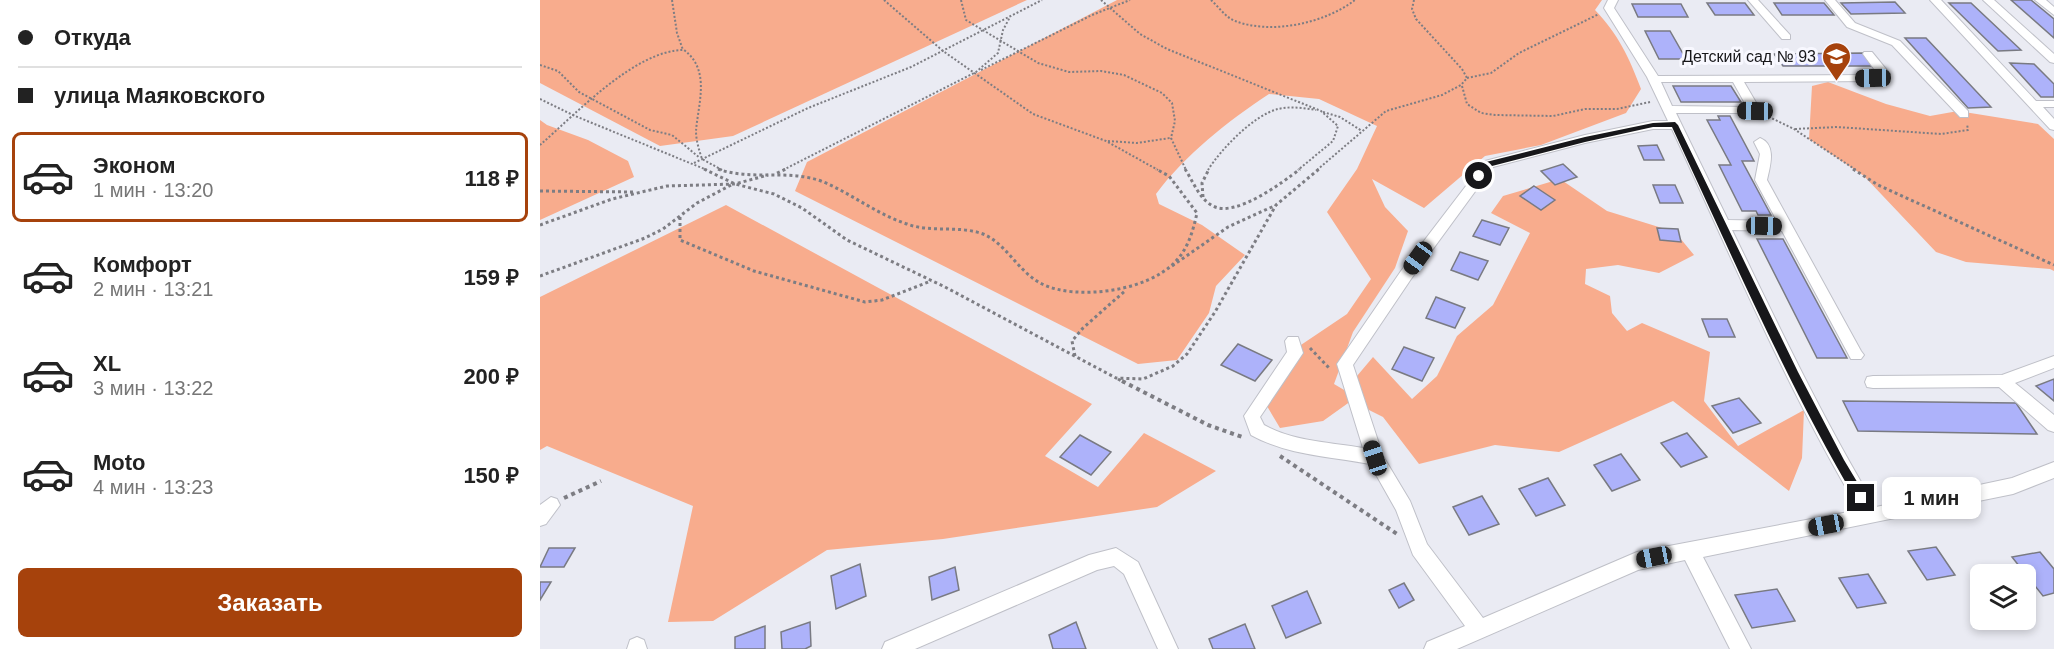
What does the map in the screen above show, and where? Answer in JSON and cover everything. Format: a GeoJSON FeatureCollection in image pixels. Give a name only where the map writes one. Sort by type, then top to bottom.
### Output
{"type":"FeatureCollection","features":[{"type":"Feature","properties":{"kind":"street"},"geometry":{"type":"LineString","coordinates":[[1753,0],[1786,37]]}},
{"type":"Feature","properties":{"kind":"street"},"geometry":{"type":"LineString","coordinates":[[1830,0],[1851,25],[1896,43],[1964,114]]}},
{"type":"Feature","properties":{"kind":"street"},"geometry":{"type":"LineString","coordinates":[[1935,0],[2054,126]]}},
{"type":"Feature","properties":{"kind":"street"},"geometry":{"type":"LineString","coordinates":[[1988,0],[2054,59]]}},
{"type":"Feature","properties":{"kind":"street"},"geometry":{"type":"LineString","coordinates":[[2040,0],[2054,12]]}},
{"type":"Feature","properties":{"kind":"street"},"geometry":{"type":"LineString","coordinates":[[1611,4],[1654,79],[1722,225],[1840,463],[1872,516]]}},
{"type":"Feature","properties":{"kind":"street"},"geometry":{"type":"LineString","coordinates":[[1654,79],[1873,78],[1884,74],[1868,54]]}},
{"type":"Feature","properties":{"kind":"street"},"geometry":{"type":"LineString","coordinates":[[1737,80],[1755,111]]}},
{"type":"Feature","properties":{"kind":"street"},"geometry":{"type":"LineString","coordinates":[[2032,104],[2054,104]]}},
{"type":"Feature","properties":{"kind":"street"},"geometry":{"type":"LineString","coordinates":[[1666,105],[1755,111]]}},
{"type":"Feature","properties":{"kind":"street"},"geometry":{"type":"LineString","coordinates":[[1479,629],[1420,549],[1404,507],[1375,458],[1345,364],[1406,275],[1489,164],[1585,139],[1653,125],[1675,125]]}},
{"type":"Feature","properties":{"kind":"street"},"geometry":{"type":"LineString","coordinates":[[1760,142],[1766,154],[1761,180],[1856,355]]}},
{"type":"Feature","properties":{"kind":"street"},"geometry":{"type":"LineString","coordinates":[[1722,225],[1786,226]]}},
{"type":"Feature","properties":{"kind":"street"},"geometry":{"type":"LineString","coordinates":[[1300,343],[1252,416],[1257,430],[1275,441],[1307,449],[1349,452],[1375,458]]}},
{"type":"Feature","properties":{"kind":"street"},"geometry":{"type":"LineString","coordinates":[[1873,382],[2002,381],[2054,362]]}},
{"type":"Feature","properties":{"kind":"street"},"geometry":{"type":"LineString","coordinates":[[2002,381],[2054,425]]}},
{"type":"Feature","properties":{"kind":"street"},"geometry":{"type":"LineString","coordinates":[[1434,649],[1637,561],[1872,516],[2013,486],[2054,470]]}},
{"type":"Feature","properties":{"kind":"street"},"geometry":{"type":"LineString","coordinates":[[1690,551],[1741,649]]}},
{"type":"Feature","properties":{"kind":"street"},"geometry":{"type":"LineString","coordinates":[[892,649],[1096,561],[1116,557],[1131,568],[1168,649]]}},
{"type":"Feature","properties":{"kind":"path"},"geometry":{"type":"LineString","coordinates":[[672,0],[676,33],[683,50]]}},
{"type":"Feature","properties":{"kind":"path"},"geometry":{"type":"LineString","coordinates":[[884,0],[943,51],[976,72],[1032,114],[1106,141],[1169,176],[1197,213],[1190,241],[1169,268]]}},
{"type":"Feature","properties":{"kind":"path"},"geometry":{"type":"LineString","coordinates":[[961,0],[966,20],[1038,63],[1069,72],[1101,71],[1124,75],[1150,86],[1172,103],[1175,121],[1171,138],[1178,156],[1203,199],[1214,207],[1226,209],[1241,205],[1281,184],[1334,141],[1338,126],[1321,111],[1285,108],[1257,118],[1209,169],[1202,182],[1203,199]]}},
{"type":"Feature","properties":{"kind":"path"},"geometry":{"type":"LineString","coordinates":[[693,163],[807,108],[911,67],[1042,0]]}},
{"type":"Feature","properties":{"kind":"path"},"geometry":{"type":"LineString","coordinates":[[1101,0],[1107,8],[1140,34],[1167,49],[1340,117],[1362,131]]}},
{"type":"Feature","properties":{"kind":"path"},"geometry":{"type":"LineString","coordinates":[[540,225],[601,202],[667,186],[735,184],[776,174],[976,72],[1023,52],[1107,8],[1130,0]]}},
{"type":"Feature","properties":{"kind":"path"},"geometry":{"type":"LineString","coordinates":[[1211,0],[1233,20],[1261,27],[1331,15],[1355,0]]}},
{"type":"Feature","properties":{"kind":"path"},"geometry":{"type":"LineString","coordinates":[[1414,0],[1411,5],[1413,15],[1464,70],[1467,78]]}},
{"type":"Feature","properties":{"kind":"path"},"geometry":{"type":"LineString","coordinates":[[1075,356],[1072,341],[1083,328],[1127,289],[1169,268],[1228,227],[1276,206],[1386,111],[1404,104],[1451,93],[1462,86],[1467,78],[1491,73],[1519,53],[1591,19],[1611,4]]}},
{"type":"Feature","properties":{"kind":"path"},"geometry":{"type":"LineString","coordinates":[[976,72],[997,55],[1002,40],[1003,25],[1010,17]]}},
{"type":"Feature","properties":{"kind":"path"},"geometry":{"type":"LineString","coordinates":[[540,145],[649,58],[674,49],[688,53],[699,72],[702,87],[696,135],[702,159]]}},
{"type":"Feature","properties":{"kind":"path"},"geometry":{"type":"LineString","coordinates":[[540,65],[558,72],[579,92],[650,130],[672,135],[717,170],[736,174],[810,177],[904,224],[924,229],[969,230],[998,243],[1028,275],[1067,292],[1087,295],[1127,289]]}},
{"type":"Feature","properties":{"kind":"path"},"geometry":{"type":"LineString","coordinates":[[1462,86],[1467,104],[1481,113],[1495,116],[1521,114],[1553,116],[1585,109],[1617,109],[1646,102],[1666,105]]}},
{"type":"Feature","properties":{"kind":"path"},"geometry":{"type":"LineString","coordinates":[[540,99],[575,116],[693,163],[735,184],[774,194],[802,208],[847,240],[931,281],[1208,425],[1250,440]]}},
{"type":"Feature","properties":{"kind":"path"},"geometry":{"type":"LineString","coordinates":[[1755,111],[1794,129],[1878,185],[2054,265]]}},
{"type":"Feature","properties":{"kind":"path"},"geometry":{"type":"LineString","coordinates":[[1794,129],[1838,127],[1941,134],[1968,130],[1964,114]]}},
{"type":"Feature","properties":{"kind":"path"},"geometry":{"type":"LineString","coordinates":[[1106,141],[1137,143],[1171,138]]}},
{"type":"Feature","properties":{"kind":"path"},"geometry":{"type":"LineString","coordinates":[[540,276],[645,238],[680,218],[697,203],[735,184]]}},
{"type":"Feature","properties":{"kind":"path"},"geometry":{"type":"LineString","coordinates":[[540,191],[640,192]]}},
{"type":"Feature","properties":{"kind":"path"},"geometry":{"type":"LineString","coordinates":[[1116,378],[1143,379],[1173,366],[1187,354],[1215,312],[1276,206]]}},
{"type":"Feature","properties":{"kind":"path"},"geometry":{"type":"LineString","coordinates":[[680,218],[680,240],[754,271],[865,302],[882,300],[931,281]]}},
{"type":"Feature","properties":{"kind":"path"},"geometry":{"type":"LineString","coordinates":[[1300,343],[1330,370],[1351,384]]}},
{"type":"Feature","properties":{"kind":"path"},"geometry":{"type":"LineString","coordinates":[[1278,454],[1301,472],[1420,549]]}},
{"type":"Feature","properties":{"kind":"path"},"geometry":{"type":"LineString","coordinates":[[545,511],[601,482]]}},
{"type":"Feature","properties":{"kind":"shaded area"},"geometry":{"type":"Polygon","coordinates":[[[540,0],[1027,0],[733,136],[660,146],[540,83],[540,0]]]}},
{"type":"Feature","properties":{"kind":"shaded area"},"geometry":{"type":"Polygon","coordinates":[[[1117,0],[1602,0],[1595,10],[1622,47],[1641,89],[1626,113],[1541,145],[1485,156],[1424,208],[1372,179],[1385,207],[1408,231],[1395,268],[1353,332],[1334,384],[1356,397],[1357,376],[1373,357],[1412,399],[1437,376],[1457,336],[1493,305],[1530,233],[1491,213],[1503,196],[1560,179],[1607,211],[1675,232],[1694,255],[1659,273],[1618,265],[1586,269],[1585,284],[1610,296],[1612,313],[1627,331],[1642,323],[1710,352],[1704,401],[1738,446],[1804,410],[1802,458],[1789,491],[1673,401],[1559,452],[1495,445],[1419,464],[1383,417],[1351,401],[1323,421],[1280,428],[1261,396],[1286,355],[1347,314],[1371,279],[1327,212],[1357,169],[1377,126],[1319,99],[1269,94],[1238,115],[1208,140],[1180,166],[1156,194],[1159,204],[1202,225],[1245,255],[1216,286],[1209,313],[1177,360],[1138,364],[795,191],[807,162],[1117,0]]]}},
{"type":"Feature","properties":{"kind":"shaded area"},"geometry":{"type":"Polygon","coordinates":[[[1828,82],[1886,104],[1930,116],[1958,111],[2038,124],[2054,139],[2054,271],[1966,262],[1936,252],[1864,176],[1809,139],[1812,86],[1828,82]]]}},
{"type":"Feature","properties":{"kind":"shaded area"},"geometry":{"type":"Polygon","coordinates":[[[540,120],[547,125],[588,140],[628,161],[634,177],[540,220],[540,120]]]}},
{"type":"Feature","properties":{"kind":"shaded area"},"geometry":{"type":"Polygon","coordinates":[[[726,205],[1092,404],[1045,456],[1098,487],[1144,433],[1216,471],[1157,507],[943,539],[827,550],[713,621],[668,622],[693,506],[547,446],[540,450],[540,297],[726,205]]]}},
{"type":"Feature","properties":{"kind":"building"},"geometry":{"type":"Polygon","coordinates":[[[2011,0],[2031,0],[2054,19],[2054,38],[2011,0]]]}},
{"type":"Feature","properties":{"kind":"building"},"geometry":{"type":"Polygon","coordinates":[[[1895,2],[1905,13],[1851,14],[1841,3],[1895,2]]]}},
{"type":"Feature","properties":{"kind":"building"},"geometry":{"type":"Polygon","coordinates":[[[1707,3],[1745,3],[1754,15],[1715,15],[1707,3]]]}},
{"type":"Feature","properties":{"kind":"building"},"geometry":{"type":"Polygon","coordinates":[[[1774,3],[1824,3],[1834,15],[1782,15],[1774,3]]]}},
{"type":"Feature","properties":{"kind":"building"},"geometry":{"type":"Polygon","coordinates":[[[1949,3],[1971,3],[2021,50],[1998,51],[1949,3]]]}},
{"type":"Feature","properties":{"kind":"building"},"geometry":{"type":"Polygon","coordinates":[[[1632,4],[1681,4],[1688,17],[1638,17],[1632,4]]]}},
{"type":"Feature","properties":{"kind":"building"},"geometry":{"type":"Polygon","coordinates":[[[1645,31],[1670,31],[1686,59],[1659,59],[1645,31]]]}},
{"type":"Feature","properties":{"kind":"building"},"geometry":{"type":"Polygon","coordinates":[[[1905,38],[1926,38],[1991,107],[1968,108],[1905,38]]]}},
{"type":"Feature","properties":{"kind":"building"},"geometry":{"type":"Polygon","coordinates":[[[1863,53],[1873,66],[1783,66],[1774,54],[1863,53]]]}},
{"type":"Feature","properties":{"kind":"building"},"geometry":{"type":"Polygon","coordinates":[[[2010,63],[2034,64],[2054,84],[2054,97],[2041,97],[2010,63]]]}},
{"type":"Feature","properties":{"kind":"building"},"geometry":{"type":"Polygon","coordinates":[[[1673,86],[1731,86],[1741,102],[1681,102],[1673,86]]]}},
{"type":"Feature","properties":{"kind":"building"},"geometry":{"type":"Polygon","coordinates":[[[1718,116],[1730,116],[1754,161],[1742,161],[1771,215],[1758,215],[1756,211],[1742,211],[1719,165],[1731,165],[1707,120],[1720,120],[1718,116]]]}},
{"type":"Feature","properties":{"kind":"building"},"geometry":{"type":"Polygon","coordinates":[[[1657,145],[1664,160],[1644,160],[1638,146],[1657,145]]]}},
{"type":"Feature","properties":{"kind":"building"},"geometry":{"type":"Polygon","coordinates":[[[1563,164],[1577,177],[1555,185],[1541,171],[1563,164]]]}},
{"type":"Feature","properties":{"kind":"building"},"geometry":{"type":"Polygon","coordinates":[[[1653,185],[1675,185],[1683,203],[1660,203],[1653,185]]]}},
{"type":"Feature","properties":{"kind":"building"},"geometry":{"type":"Polygon","coordinates":[[[1534,186],[1555,200],[1541,210],[1520,196],[1534,186]]]}},
{"type":"Feature","properties":{"kind":"building"},"geometry":{"type":"Polygon","coordinates":[[[1482,220],[1509,228],[1500,245],[1473,236],[1482,220]]]}},
{"type":"Feature","properties":{"kind":"building"},"geometry":{"type":"Polygon","coordinates":[[[1657,228],[1678,229],[1681,242],[1660,240],[1657,228]]]}},
{"type":"Feature","properties":{"kind":"building"},"geometry":{"type":"Polygon","coordinates":[[[1757,239],[1783,239],[1847,358],[1817,358],[1757,239]]]}},
{"type":"Feature","properties":{"kind":"building"},"geometry":{"type":"Polygon","coordinates":[[[1460,252],[1488,261],[1478,280],[1451,270],[1460,252]]]}},
{"type":"Feature","properties":{"kind":"building"},"geometry":{"type":"Polygon","coordinates":[[[1436,297],[1465,308],[1455,328],[1426,318],[1436,297]]]}},
{"type":"Feature","properties":{"kind":"building"},"geometry":{"type":"Polygon","coordinates":[[[1702,319],[1727,319],[1735,337],[1709,337],[1702,319]]]}},
{"type":"Feature","properties":{"kind":"building"},"geometry":{"type":"Polygon","coordinates":[[[1238,344],[1272,360],[1255,381],[1221,365],[1238,344]]]}},
{"type":"Feature","properties":{"kind":"building"},"geometry":{"type":"Polygon","coordinates":[[[1404,347],[1434,358],[1422,381],[1392,369],[1404,347]]]}},
{"type":"Feature","properties":{"kind":"building"},"geometry":{"type":"Polygon","coordinates":[[[2054,379],[2054,401],[2036,386],[2054,379]]]}},
{"type":"Feature","properties":{"kind":"building"},"geometry":{"type":"Polygon","coordinates":[[[1739,398],[1761,423],[1733,433],[1712,406],[1739,398]]]}},
{"type":"Feature","properties":{"kind":"building"},"geometry":{"type":"Polygon","coordinates":[[[1843,401],[2016,403],[2037,434],[1858,431],[1843,401]]]}},
{"type":"Feature","properties":{"kind":"building"},"geometry":{"type":"Polygon","coordinates":[[[1687,433],[1707,457],[1681,467],[1661,443],[1687,433]]]}},
{"type":"Feature","properties":{"kind":"building"},"geometry":{"type":"Polygon","coordinates":[[[1080,435],[1111,452],[1091,475],[1060,457],[1080,435]]]}},
{"type":"Feature","properties":{"kind":"building"},"geometry":{"type":"Polygon","coordinates":[[[1621,454],[1640,480],[1612,491],[1594,465],[1621,454]]]}},
{"type":"Feature","properties":{"kind":"building"},"geometry":{"type":"Polygon","coordinates":[[[1548,478],[1565,505],[1536,516],[1519,489],[1548,478]]]}},
{"type":"Feature","properties":{"kind":"building"},"geometry":{"type":"Polygon","coordinates":[[[1482,496],[1499,524],[1469,535],[1453,507],[1482,496]]]}},
{"type":"Feature","properties":{"kind":"building"},"geometry":{"type":"Polygon","coordinates":[[[1936,547],[1955,575],[1927,580],[1908,551],[1936,547]]]}},
{"type":"Feature","properties":{"kind":"building"},"geometry":{"type":"Polygon","coordinates":[[[549,548],[575,548],[564,567],[540,567],[549,548]]]}},
{"type":"Feature","properties":{"kind":"building"},"geometry":{"type":"Polygon","coordinates":[[[2040,552],[2054,569],[2054,593],[2043,596],[2036,587],[2036,564],[2018,564],[2012,557],[2040,552]]]}},
{"type":"Feature","properties":{"kind":"building"},"geometry":{"type":"Polygon","coordinates":[[[860,564],[866,596],[836,609],[831,576],[860,564]]]}},
{"type":"Feature","properties":{"kind":"building"},"geometry":{"type":"Polygon","coordinates":[[[955,567],[959,590],[932,600],[929,577],[955,567]]]}},
{"type":"Feature","properties":{"kind":"building"},"geometry":{"type":"Polygon","coordinates":[[[1868,574],[1886,603],[1857,608],[1839,578],[1868,574]]]}},
{"type":"Feature","properties":{"kind":"building"},"geometry":{"type":"Polygon","coordinates":[[[540,582],[551,582],[540,600],[540,582]]]}},
{"type":"Feature","properties":{"kind":"building"},"geometry":{"type":"Polygon","coordinates":[[[1404,583],[1414,600],[1399,608],[1389,590],[1404,583]]]}},
{"type":"Feature","properties":{"kind":"building"},"geometry":{"type":"Polygon","coordinates":[[[1777,589],[1795,621],[1752,628],[1735,595],[1777,589]]]}},
{"type":"Feature","properties":{"kind":"building"},"geometry":{"type":"Polygon","coordinates":[[[1307,591],[1321,623],[1286,638],[1272,606],[1307,591]]]}},
{"type":"Feature","properties":{"kind":"building"},"geometry":{"type":"Polygon","coordinates":[[[810,622],[811,646],[805,649],[782,649],[781,632],[810,622]]]}},
{"type":"Feature","properties":{"kind":"building"},"geometry":{"type":"Polygon","coordinates":[[[1076,622],[1086,649],[1053,649],[1049,635],[1076,622]]]}},
{"type":"Feature","properties":{"kind":"building"},"geometry":{"type":"Polygon","coordinates":[[[1245,624],[1255,649],[1213,649],[1209,639],[1245,624]]]}},
{"type":"Feature","properties":{"kind":"building"},"geometry":{"type":"Polygon","coordinates":[[[765,626],[765,649],[735,649],[735,637],[765,626]]]}},
{"type":"Feature","properties":{"kind":"place","name":"Детский сад № 93"},"geometry":{"type":"Point","coordinates":[1837,82]}},
{"type":"Feature","properties":{"kind":"route"},"geometry":{"type":"LineString","coordinates":[[1479,176],[1489,164],[1585,139],[1653,125],[1675,125],[1793,372],[1840,463],[1861,498]]}}]}
